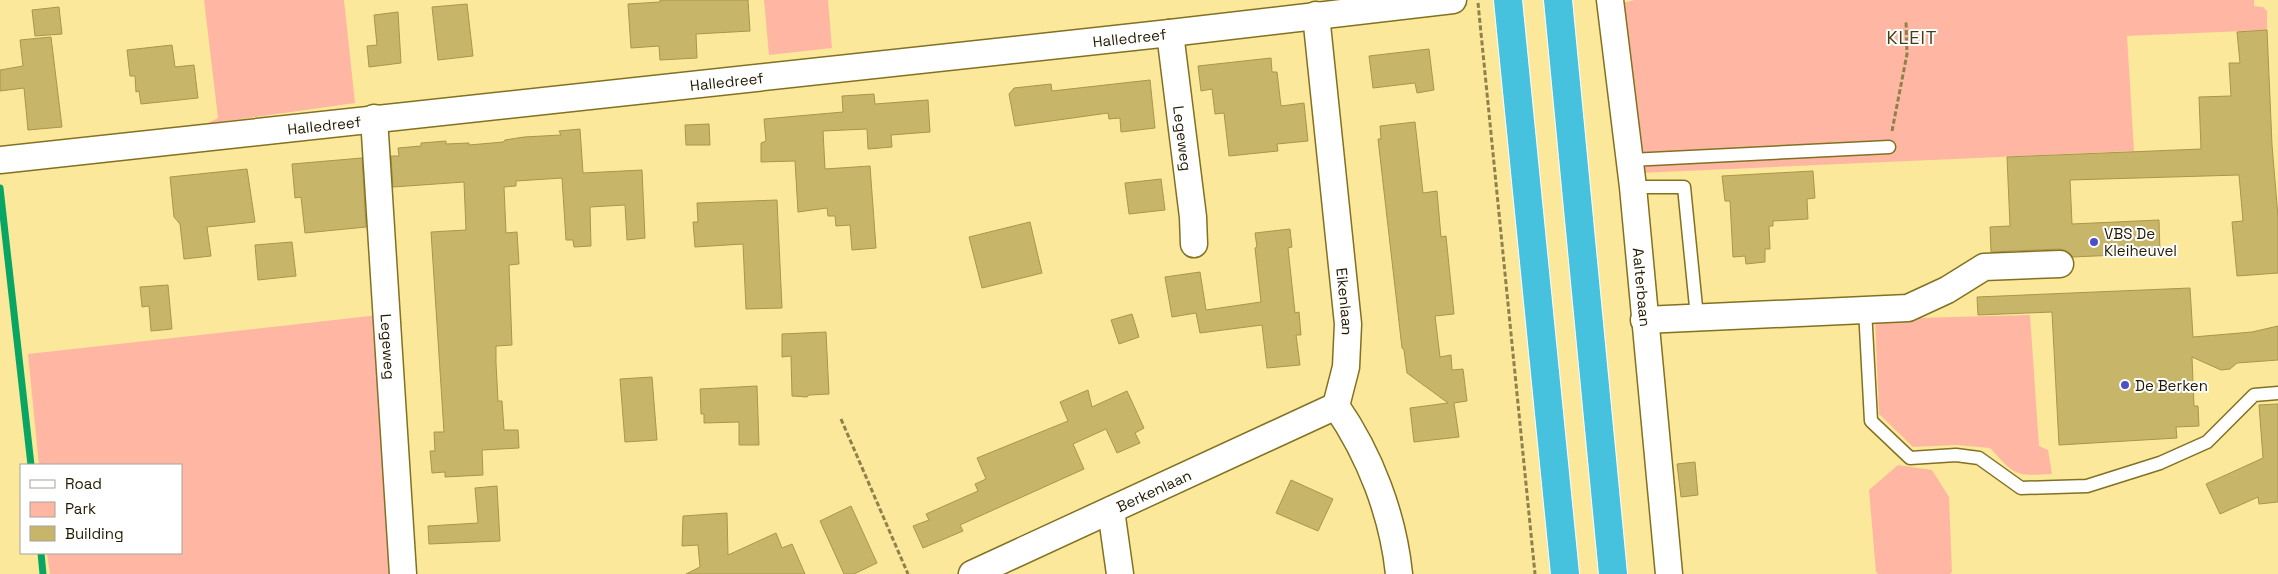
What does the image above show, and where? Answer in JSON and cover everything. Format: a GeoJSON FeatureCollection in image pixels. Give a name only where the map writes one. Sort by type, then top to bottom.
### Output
{"type":"FeatureCollection","features":[{"type":"Feature","properties":{"kind":"highway"},"geometry":{"type":"LineString","coordinates":[[1508,0],[1565,574]]}},
{"type":"Feature","properties":{"kind":"highway"},"geometry":{"type":"LineString","coordinates":[[1558,0],[1613,574]]}},
{"type":"Feature","properties":{"kind":"street","name":"Halledreef"},"geometry":{"type":"LineString","coordinates":[[0,160],[1170,33],[1316,14],[1453,0]]}},
{"type":"Feature","properties":{"kind":"street","name":"Aalterbaan"},"geometry":{"type":"LineString","coordinates":[[1610,0],[1633,187],[1669,574]]}},
{"type":"Feature","properties":{"kind":"street","name":"Eikenlaan"},"geometry":{"type":"LineString","coordinates":[[1316,14],[1348,324],[1346,367],[1336,406]]}},
{"type":"Feature","properties":{"kind":"street","name":"Legeweg"},"geometry":{"type":"LineString","coordinates":[[1170,33],[1193,217],[1194,244]]}},
{"type":"Feature","properties":{"kind":"street","name":"Legeweg"},"geometry":{"type":"LineString","coordinates":[[374,118],[404,574]]}},
{"type":"Feature","properties":{"kind":"street"},"geometry":{"type":"LineString","coordinates":[[1644,320],[1908,308],[1947,290],[1984,267],[2060,264]]}},
{"type":"Feature","properties":{"kind":"street","name":"Berkenlaan"},"geometry":{"type":"LineString","coordinates":[[972,574],[1336,406]]}},
{"type":"Feature","properties":{"kind":"street"},"geometry":{"type":"LineString","coordinates":[[1336,406],[1352,429],[1378,486],[1396,545],[1399,574]]}},
{"type":"Feature","properties":{"kind":"street"},"geometry":{"type":"LineString","coordinates":[[1111,510],[1120,574]]}},
{"type":"Feature","properties":{"kind":"lane"},"geometry":{"type":"LineString","coordinates":[[1630,160],[1889,146]]}},
{"type":"Feature","properties":{"kind":"lane"},"geometry":{"type":"LineString","coordinates":[[1633,187],[1684,187],[1697,317]]}},
{"type":"Feature","properties":{"kind":"lane"},"geometry":{"type":"LineString","coordinates":[[1865,309],[1871,421],[1910,458],[1956,455],[1979,458],[2021,488],[2087,486],[2160,463],[2207,442],[2254,395],[2278,393]]}},
{"type":"Feature","properties":{"kind":"path"},"geometry":{"type":"LineString","coordinates":[[1478,0],[1536,574]]}},
{"type":"Feature","properties":{"kind":"path"},"geometry":{"type":"LineString","coordinates":[[1889,146],[1907,54],[1906,21]]}},
{"type":"Feature","properties":{"kind":"path"},"geometry":{"type":"LineString","coordinates":[[841,419],[908,574]]}},
{"type":"Feature","properties":{"kind":"green space"},"geometry":{"type":"Polygon","coordinates":[[[204,0],[344,0],[355,103],[206,124],[218,118],[204,0]]]}},
{"type":"Feature","properties":{"kind":"green space"},"geometry":{"type":"Polygon","coordinates":[[[764,0],[828,0],[832,48],[769,55],[764,0]]]}},
{"type":"Feature","properties":{"kind":"green space"},"geometry":{"type":"Polygon","coordinates":[[[1635,0],[2254,0],[2254,6],[2263,7],[2267,11],[2267,30],[2127,36],[2134,151],[1640,173],[1618,4],[1635,0]]]}},
{"type":"Feature","properties":{"kind":"green space"},"geometry":{"type":"Polygon","coordinates":[[[379,315],[395,574],[50,574],[47,554],[182,554],[182,464],[39,464],[28,354],[379,315]]]}},
{"type":"Feature","properties":{"kind":"green space"},"geometry":{"type":"Polygon","coordinates":[[[2030,315],[2039,446],[2048,450],[2052,474],[2030,475],[2016,472],[2005,464],[1990,448],[1956,445],[1913,447],[1879,414],[1875,319],[2030,315]]]}},
{"type":"Feature","properties":{"kind":"green space"},"geometry":{"type":"Polygon","coordinates":[[[1898,465],[1932,470],[1949,497],[1952,572],[1950,574],[1878,574],[1876,572],[1869,490],[1898,465]]]}},
{"type":"Feature","properties":{"kind":"building"},"geometry":{"type":"Polygon","coordinates":[[[660,0],[748,0],[750,31],[696,34],[697,58],[660,60],[659,46],[631,48],[628,4],[660,2],[660,0]]]}},
{"type":"Feature","properties":{"kind":"building"},"geometry":{"type":"Polygon","coordinates":[[[467,4],[473,56],[438,60],[432,7],[467,4]]]}},
{"type":"Feature","properties":{"kind":"building"},"geometry":{"type":"Polygon","coordinates":[[[59,7],[62,34],[35,36],[32,10],[59,7]]]}},
{"type":"Feature","properties":{"kind":"building"},"geometry":{"type":"Polygon","coordinates":[[[398,12],[401,63],[369,67],[367,46],[377,45],[374,15],[398,12]]]}},
{"type":"Feature","properties":{"kind":"building"},"geometry":{"type":"Polygon","coordinates":[[[2267,30],[2272,145],[2278,217],[2278,273],[2237,276],[2232,222],[2243,221],[2239,175],[2070,180],[2072,224],[2159,220],[2160,253],[2073,257],[2067,251],[2059,249],[1991,252],[1990,227],[2010,226],[2007,157],[2201,149],[2199,97],[2231,96],[2229,63],[2240,63],[2237,32],[2267,30]]]}},
{"type":"Feature","properties":{"kind":"building"},"geometry":{"type":"Polygon","coordinates":[[[51,37],[62,127],[28,130],[24,88],[0,91],[0,70],[23,66],[20,40],[51,37]]]}},
{"type":"Feature","properties":{"kind":"building"},"geometry":{"type":"Polygon","coordinates":[[[172,45],[175,67],[194,65],[198,98],[141,104],[139,91],[136,92],[135,76],[130,76],[127,50],[172,45]]]}},
{"type":"Feature","properties":{"kind":"building"},"geometry":{"type":"Polygon","coordinates":[[[1429,49],[1434,90],[1417,93],[1415,83],[1373,88],[1369,56],[1429,49]]]}},
{"type":"Feature","properties":{"kind":"building"},"geometry":{"type":"Polygon","coordinates":[[[1271,58],[1272,72],[1277,72],[1281,106],[1304,103],[1308,141],[1277,144],[1278,151],[1229,156],[1224,113],[1215,114],[1212,89],[1201,91],[1198,66],[1271,58]]]}},
{"type":"Feature","properties":{"kind":"building"},"geometry":{"type":"Polygon","coordinates":[[[1150,80],[1155,128],[1121,132],[1120,118],[1109,119],[1108,113],[1015,126],[1009,94],[1014,88],[1051,84],[1052,91],[1150,80]]]}},
{"type":"Feature","properties":{"kind":"building"},"geometry":{"type":"Polygon","coordinates":[[[874,94],[875,104],[928,100],[930,132],[891,135],[892,147],[868,149],[867,129],[823,131],[825,169],[870,166],[876,248],[852,250],[850,225],[836,226],[835,216],[828,216],[827,208],[798,212],[795,161],[761,162],[761,143],[766,141],[764,119],[843,112],[842,96],[874,94]]]}},
{"type":"Feature","properties":{"kind":"building"},"geometry":{"type":"Polygon","coordinates":[[[1415,122],[1423,193],[1437,191],[1441,237],[1446,236],[1454,314],[1435,316],[1440,357],[1451,355],[1452,370],[1463,369],[1467,401],[1454,403],[1459,437],[1414,442],[1410,408],[1448,403],[1407,373],[1404,350],[1402,348],[1378,139],[1381,139],[1380,126],[1415,122]]]}},
{"type":"Feature","properties":{"kind":"building"},"geometry":{"type":"Polygon","coordinates":[[[709,124],[710,145],[686,145],[685,125],[709,124]]]}},
{"type":"Feature","properties":{"kind":"building"},"geometry":{"type":"Polygon","coordinates":[[[580,129],[583,173],[642,170],[645,238],[627,240],[625,205],[590,207],[591,246],[574,247],[573,240],[566,240],[562,178],[516,181],[516,186],[504,187],[506,233],[517,232],[519,264],[509,265],[512,345],[496,346],[498,401],[502,401],[504,430],[518,430],[519,448],[482,450],[483,475],[445,477],[445,472],[432,473],[430,451],[435,451],[434,432],[444,432],[431,232],[466,230],[464,182],[393,187],[391,156],[399,156],[398,148],[421,146],[421,143],[446,141],[446,144],[469,143],[469,145],[503,142],[524,137],[561,135],[559,131],[580,129]]]}},
{"type":"Feature","properties":{"kind":"building"},"geometry":{"type":"Polygon","coordinates":[[[362,158],[366,227],[305,233],[301,197],[295,198],[292,164],[362,158]]]}},
{"type":"Feature","properties":{"kind":"building"},"geometry":{"type":"Polygon","coordinates":[[[247,169],[255,222],[207,227],[211,256],[184,259],[180,224],[174,217],[170,177],[247,169]]]}},
{"type":"Feature","properties":{"kind":"building"},"geometry":{"type":"Polygon","coordinates":[[[1813,171],[1815,198],[1807,199],[1808,219],[1773,221],[1773,226],[1769,226],[1770,249],[1765,249],[1765,262],[1746,264],[1745,256],[1733,257],[1730,201],[1725,201],[1722,176],[1813,171]]]}},
{"type":"Feature","properties":{"kind":"building"},"geometry":{"type":"Polygon","coordinates":[[[1161,179],[1165,210],[1129,214],[1125,183],[1161,179]]]}},
{"type":"Feature","properties":{"kind":"building"},"geometry":{"type":"Polygon","coordinates":[[[777,200],[782,308],[746,309],[743,244],[695,247],[693,222],[698,222],[697,203],[777,200]]]}},
{"type":"Feature","properties":{"kind":"building"},"geometry":{"type":"Polygon","coordinates":[[[1030,222],[1042,273],[982,288],[969,237],[1030,222]]]}},
{"type":"Feature","properties":{"kind":"building"},"geometry":{"type":"Polygon","coordinates":[[[1290,229],[1292,247],[1288,248],[1295,313],[1299,312],[1301,335],[1296,335],[1300,365],[1267,368],[1262,325],[1200,333],[1196,313],[1172,317],[1165,277],[1200,272],[1206,310],[1261,302],[1255,233],[1290,229]]]}},
{"type":"Feature","properties":{"kind":"building"},"geometry":{"type":"Polygon","coordinates":[[[292,242],[296,276],[258,280],[255,245],[292,242]]]}},
{"type":"Feature","properties":{"kind":"building"},"geometry":{"type":"Polygon","coordinates":[[[168,285],[172,329],[151,331],[149,306],[142,307],[140,287],[168,285]]]}},
{"type":"Feature","properties":{"kind":"building","name":"De Berken"},"geometry":{"type":"Polygon","coordinates":[[[2190,288],[2193,337],[2252,332],[2278,326],[2278,360],[2237,363],[2230,369],[2221,370],[2192,357],[2194,406],[2198,406],[2199,426],[2176,427],[2177,438],[2059,445],[2052,312],[1978,315],[1977,297],[2190,288]]]}},
{"type":"Feature","properties":{"kind":"building"},"geometry":{"type":"Polygon","coordinates":[[[1132,314],[1139,337],[1119,344],[1111,320],[1132,314]]]}},
{"type":"Feature","properties":{"kind":"building"},"geometry":{"type":"Polygon","coordinates":[[[826,332],[829,394],[809,395],[807,397],[792,396],[791,356],[782,357],[782,334],[826,332]]]}},
{"type":"Feature","properties":{"kind":"building"},"geometry":{"type":"Polygon","coordinates":[[[652,377],[657,440],[625,442],[620,379],[652,377]]]}},
{"type":"Feature","properties":{"kind":"building"},"geometry":{"type":"Polygon","coordinates":[[[757,386],[759,445],[739,445],[739,422],[704,423],[704,414],[701,414],[700,389],[757,386]]]}},
{"type":"Feature","properties":{"kind":"building"},"geometry":{"type":"Polygon","coordinates":[[[1088,390],[1092,407],[1127,391],[1144,428],[1135,433],[1140,443],[1117,453],[1106,429],[1073,444],[1084,469],[960,525],[963,531],[923,548],[913,526],[929,520],[926,514],[978,491],[975,484],[986,479],[977,458],[1068,421],[1060,402],[1088,390]]]}},
{"type":"Feature","properties":{"kind":"building"},"geometry":{"type":"Polygon","coordinates":[[[2278,404],[2278,502],[2259,504],[2258,497],[2220,514],[2206,484],[2263,458],[2259,405],[2278,404]]]}},
{"type":"Feature","properties":{"kind":"building"},"geometry":{"type":"Polygon","coordinates":[[[1695,462],[1698,495],[1681,497],[1677,464],[1695,462]]]}},
{"type":"Feature","properties":{"kind":"building"},"geometry":{"type":"Polygon","coordinates":[[[1291,480],[1333,499],[1318,531],[1276,513],[1291,480]]]}},
{"type":"Feature","properties":{"kind":"building"},"geometry":{"type":"Polygon","coordinates":[[[497,486],[500,541],[429,544],[428,526],[478,523],[475,488],[497,486]]]}},
{"type":"Feature","properties":{"kind":"building"},"geometry":{"type":"Polygon","coordinates":[[[851,506],[877,563],[854,574],[844,574],[820,521],[851,506]]]}},
{"type":"Feature","properties":{"kind":"building"},"geometry":{"type":"Polygon","coordinates":[[[727,513],[728,555],[776,533],[782,548],[792,544],[805,574],[686,574],[700,567],[698,545],[682,546],[683,516],[727,513]]]}},
{"type":"Feature","properties":{"kind":"waterway"},"geometry":{"type":"LineString","coordinates":[[0,188],[31,464]]}},
{"type":"Feature","properties":{"kind":"waterway"},"geometry":{"type":"LineString","coordinates":[[41,554],[43,574]]}},
{"type":"Feature","properties":{"kind":"place","name":"VBS De Kleiheuvel"},"geometry":{"type":"Point","coordinates":[2094,242]}},
{"type":"Feature","properties":{"kind":"place","name":"De Berken"},"geometry":{"type":"Point","coordinates":[2125,385]}},
{"type":"Feature","properties":{"kind":"district","name":"KLEIT"},"geometry":{"type":"Point","coordinates":[1912,37]}}]}
